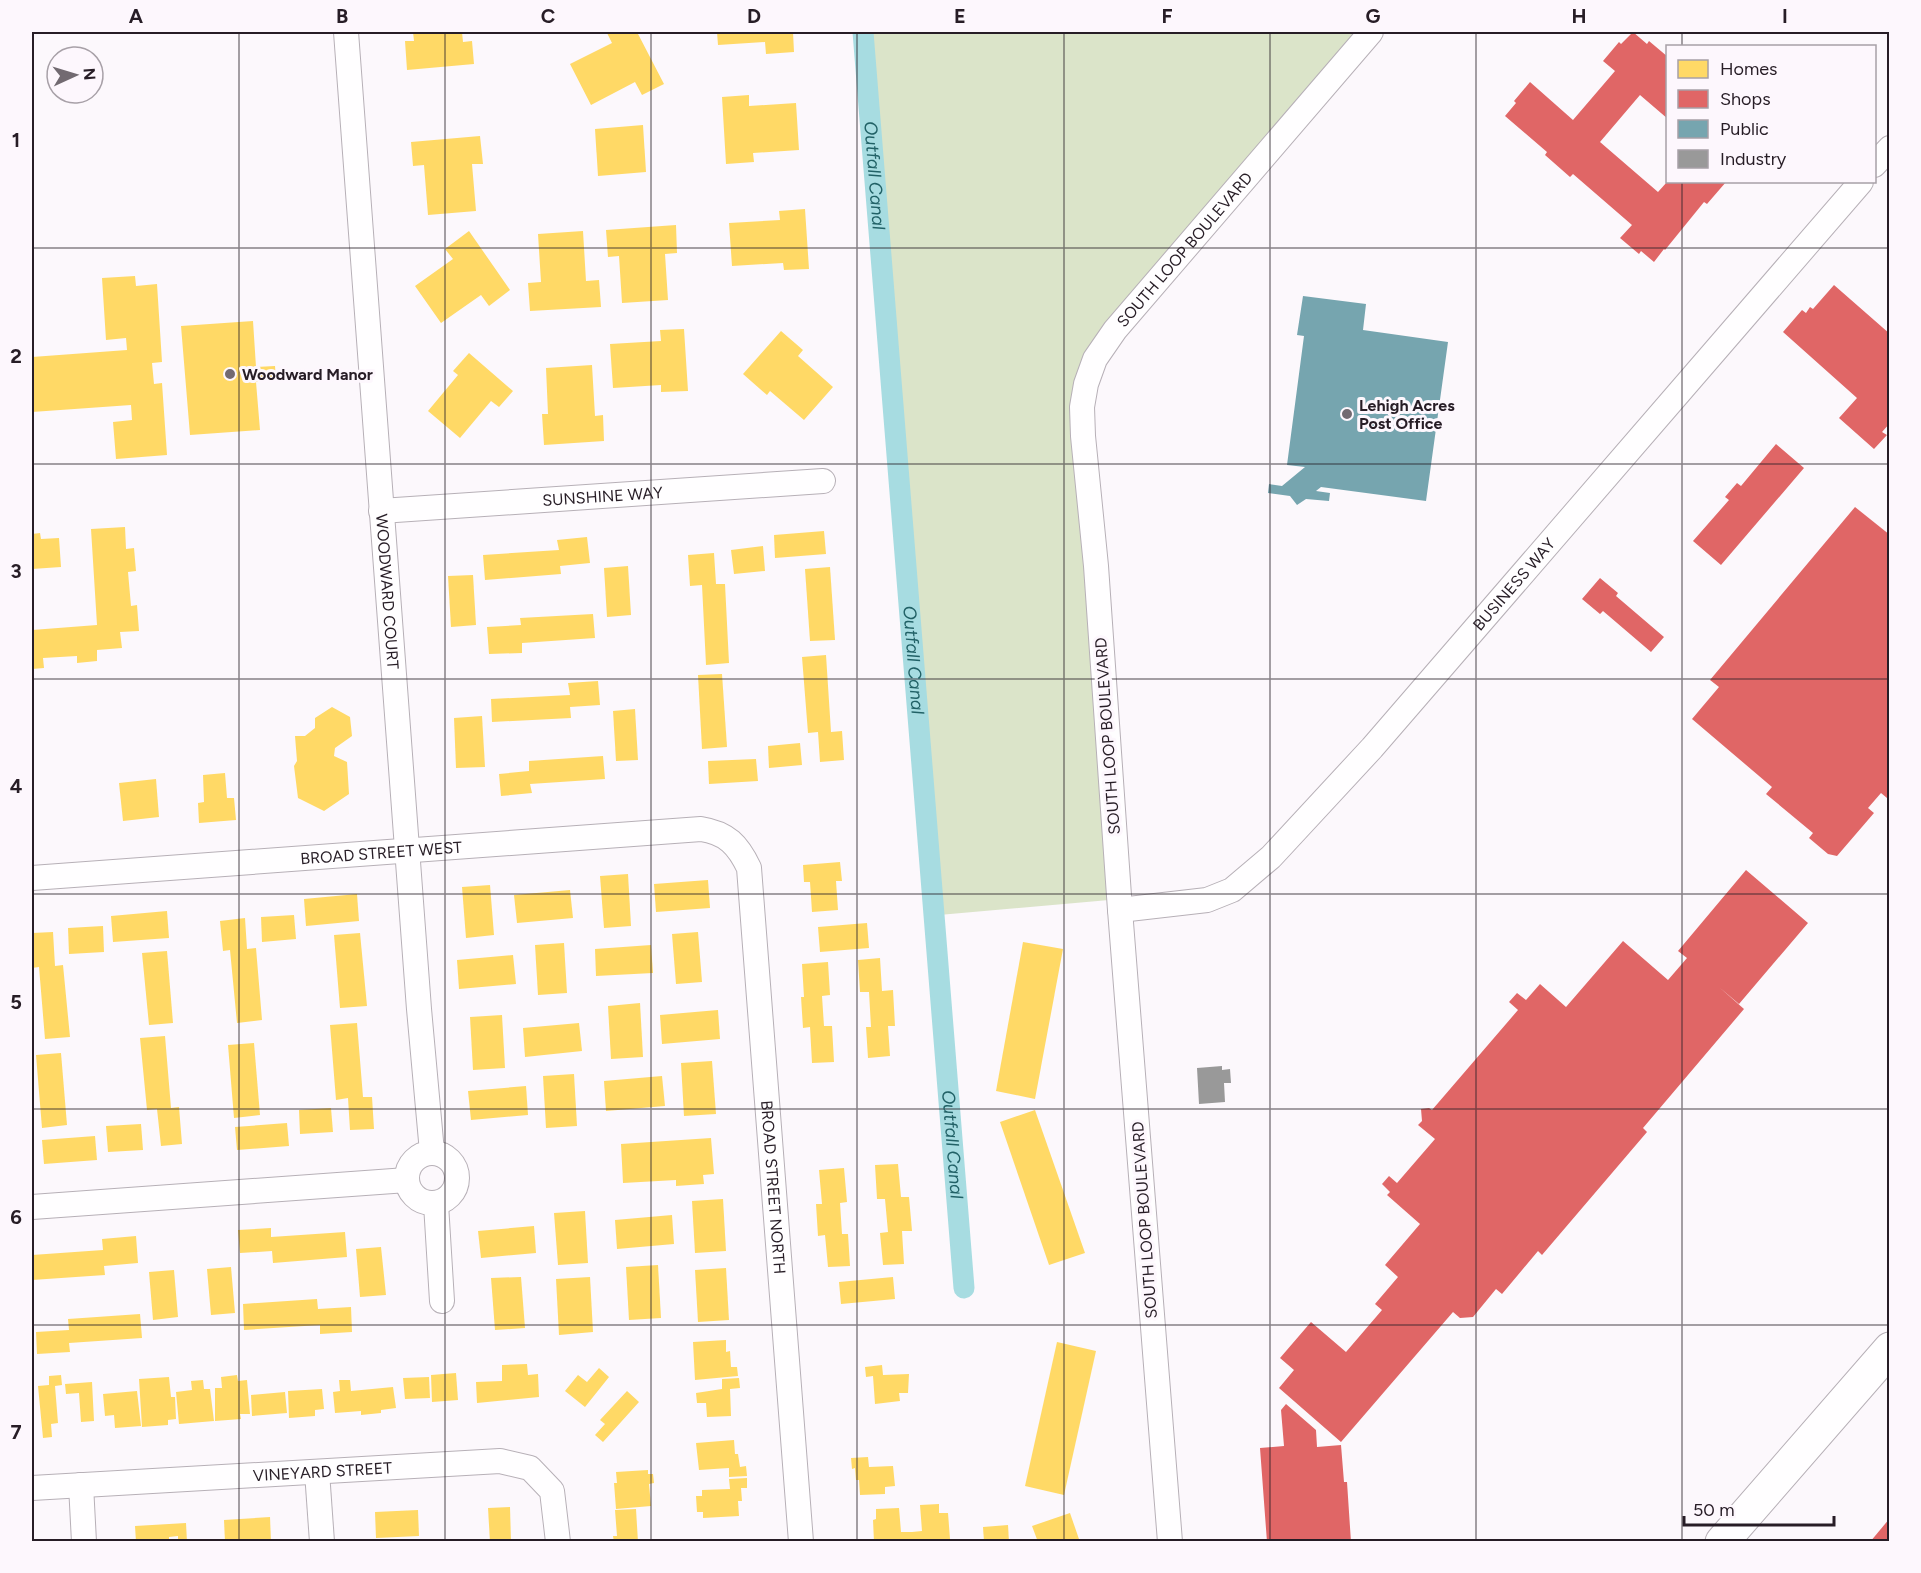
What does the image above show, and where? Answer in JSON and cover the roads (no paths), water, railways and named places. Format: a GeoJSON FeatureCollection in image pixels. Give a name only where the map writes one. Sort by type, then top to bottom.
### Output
{"type":"FeatureCollection","features":[{"type":"Feature","properties":{"kind":"main road"},"geometry":{"type":"LineString","coordinates":[[1722,1542],[1890,1349]]}},
{"type":"Feature","properties":{"kind":"street","name":"WOODWARD COURT"},"geometry":{"type":"LineString","coordinates":[[346,32],[381,512],[432,1152]]}},
{"type":"Feature","properties":{"kind":"street","name":"SOUTH LOOP BOULEVARD"},"geometry":{"type":"LineString","coordinates":[[1170,1542],[1082,406],[1086,384],[1095,359],[1115,330],[1371,32]]}},
{"type":"Feature","properties":{"kind":"street"},"geometry":{"type":"LineString","coordinates":[[1876,164],[1890,148]]}},
{"type":"Feature","properties":{"kind":"street","name":"BUSINESS WAY"},"geometry":{"type":"LineString","coordinates":[[1120,910],[1207,900],[1232,890],[1271,857],[1372,748],[1860,183]]}},
{"type":"Feature","properties":{"kind":"street","name":"SUNSHINE WAY"},"geometry":{"type":"LineString","coordinates":[[381,512],[823,481]]}},
{"type":"Feature","properties":{"kind":"street","name":"BROAD STREET WEST"},"geometry":{"type":"LineString","coordinates":[[32,878],[701,829],[717,831],[728,840]]}},
{"type":"Feature","properties":{"kind":"street","name":"BROAD STREET NORTH"},"geometry":{"type":"LineString","coordinates":[[728,840],[741,852],[749,868],[801,1542]]}},
{"type":"Feature","properties":{"kind":"street"},"geometry":{"type":"LineString","coordinates":[[432,1152],[448,1158],[457,1172],[456,1188],[451,1195],[436,1204],[420,1201],[413,1196],[407,1180],[410,1164],[416,1158],[432,1152]]}},
{"type":"Feature","properties":{"kind":"street"},"geometry":{"type":"LineString","coordinates":[[32,1207],[407,1180]]}},
{"type":"Feature","properties":{"kind":"street"},"geometry":{"type":"LineString","coordinates":[[436,1204],[442,1301]]}},
{"type":"Feature","properties":{"kind":"street","name":"VINEYARD STREET"},"geometry":{"type":"LineString","coordinates":[[32,1488],[500,1461],[530,1468],[552,1491],[558,1542]]}},
{"type":"Feature","properties":{"kind":"street"},"geometry":{"type":"LineString","coordinates":[[317,1472],[322,1542]]}},
{"type":"Feature","properties":{"kind":"street"},"geometry":{"type":"LineString","coordinates":[[81,1485],[84,1542]]}},
{"type":"Feature","properties":{"kind":"waterway","name":"Outfall Canal"},"geometry":{"type":"LineString","coordinates":[[863,32],[964,1288]]}},
{"type":"Feature","properties":{"kind":"place","name":"Woodward Manor"},"geometry":{"type":"Point","coordinates":[230,374]}},
{"type":"Feature","properties":{"kind":"place","name":"Lehigh Acres Post Office"},"geometry":{"type":"Point","coordinates":[1347,414]}}]}
